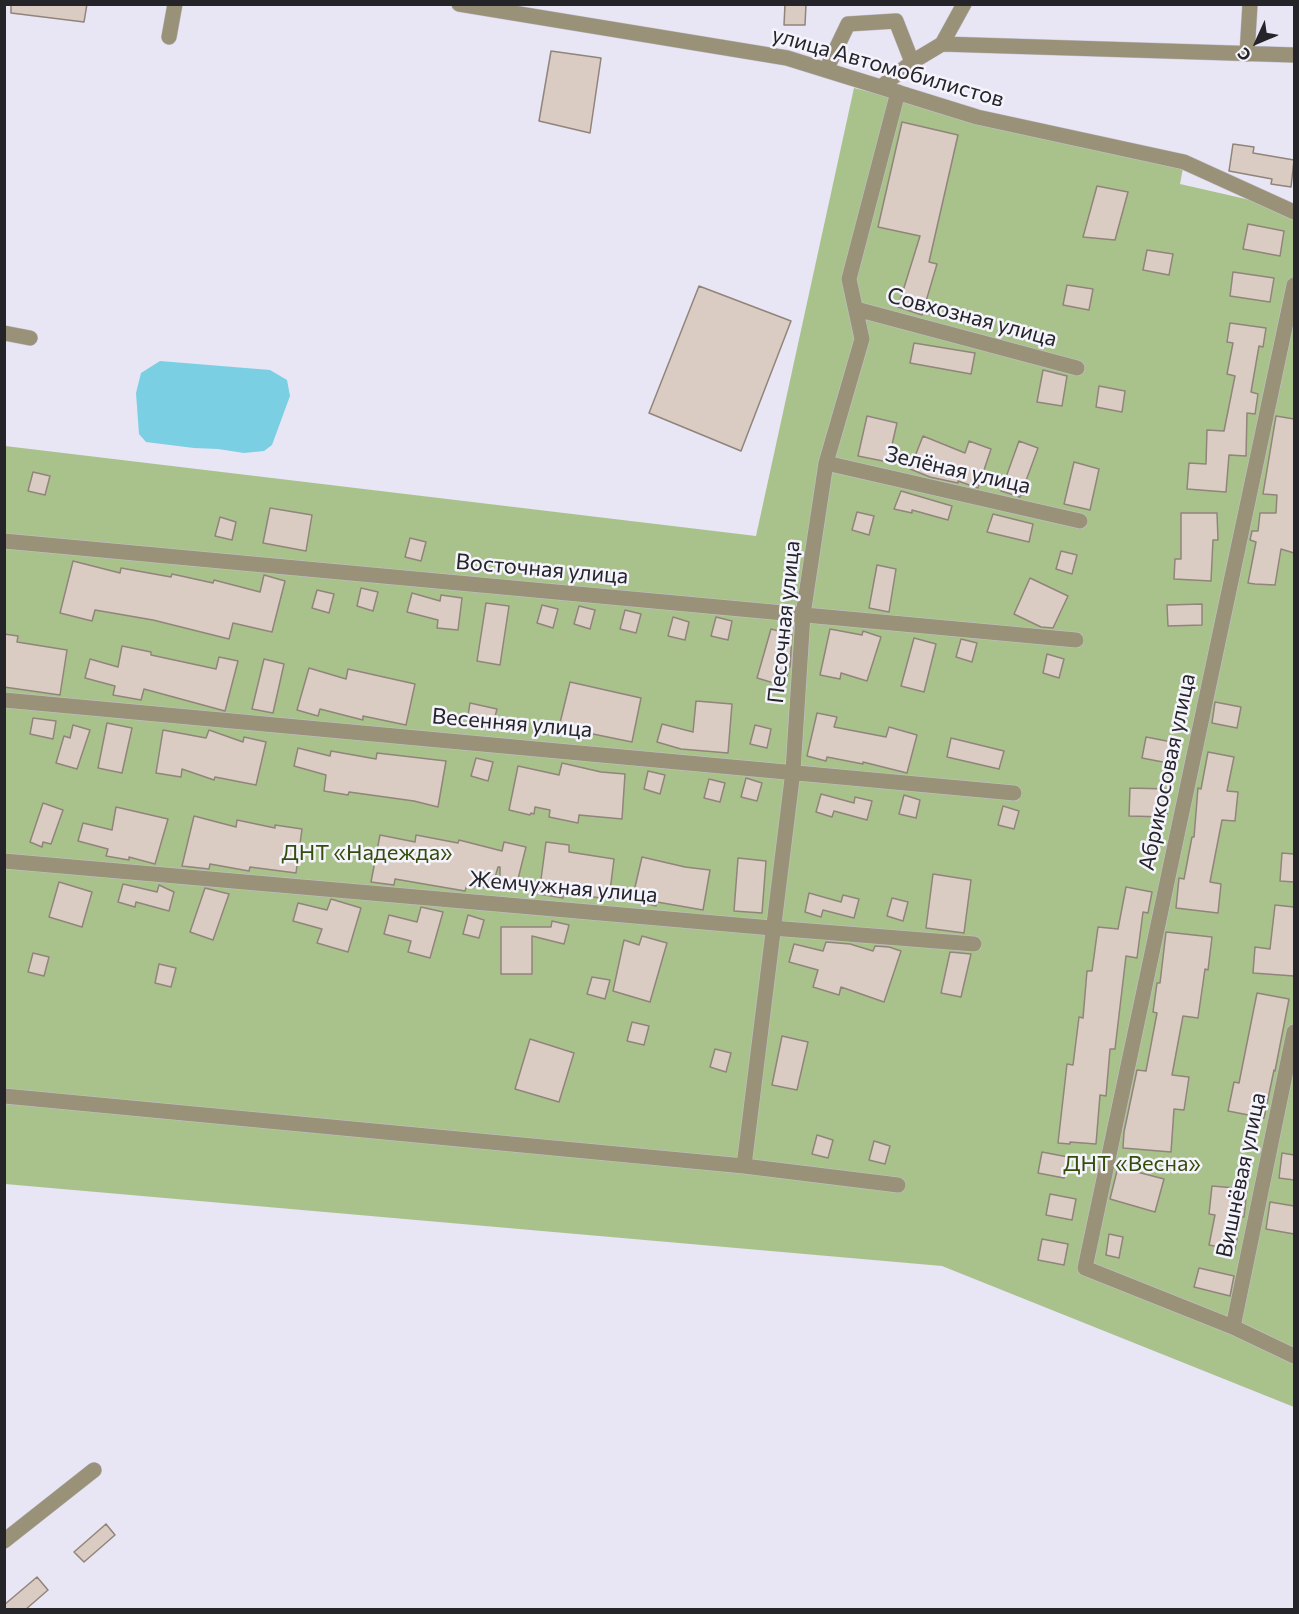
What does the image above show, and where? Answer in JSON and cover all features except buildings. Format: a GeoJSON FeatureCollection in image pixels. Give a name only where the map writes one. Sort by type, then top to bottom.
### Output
{"type":"FeatureCollection","features":[{"type":"Feature","properties":{"kind":"street"},"geometry":{"type":"LineString","coordinates":[[169,37],[175,4]]}},
{"type":"Feature","properties":{"kind":"street","name":"улица Автомобилистов"},"geometry":{"type":"LineString","coordinates":[[459,4],[787,58],[977,117],[1184,162],[1294,212]]}},
{"type":"Feature","properties":{"kind":"street"},"geometry":{"type":"LineString","coordinates":[[881,87],[912,62],[942,44],[964,4]]}},
{"type":"Feature","properties":{"kind":"street"},"geometry":{"type":"LineString","coordinates":[[1247,54],[1250,4]]}},
{"type":"Feature","properties":{"kind":"street"},"geometry":{"type":"LineString","coordinates":[[826,70],[848,24],[896,21],[912,62]]}},
{"type":"Feature","properties":{"kind":"street"},"geometry":{"type":"LineString","coordinates":[[942,44],[1294,55]]}},
{"type":"Feature","properties":{"kind":"street","name":"Песочная улица"},"geometry":{"type":"LineString","coordinates":[[744,1166],[793,771],[803,615],[826,463],[862,339],[849,279],[898,92]]}},
{"type":"Feature","properties":{"kind":"street","name":"Абрикосовая улица"},"geometry":{"type":"LineString","coordinates":[[1233,1327],[1085,1268],[1293,295]]}},
{"type":"Feature","properties":{"kind":"street","name":"Совхозная улица"},"geometry":{"type":"LineString","coordinates":[[855,309],[1077,368]]}},
{"type":"Feature","properties":{"kind":"street"},"geometry":{"type":"LineString","coordinates":[[4,333],[30,338]]}},
{"type":"Feature","properties":{"kind":"street","name":"Зелёная улица"},"geometry":{"type":"LineString","coordinates":[[826,463],[1080,521]]}},
{"type":"Feature","properties":{"kind":"street","name":"Восточная улица"},"geometry":{"type":"LineString","coordinates":[[4,541],[1076,640]]}},
{"type":"Feature","properties":{"kind":"street","name":"Весенняя улица"},"geometry":{"type":"LineString","coordinates":[[4,700],[1014,793]]}},
{"type":"Feature","properties":{"kind":"street","name":"Жемчужная улица"},"geometry":{"type":"LineString","coordinates":[[4,861],[974,944]]}},
{"type":"Feature","properties":{"kind":"street","name":"Вишнёвая улица"},"geometry":{"type":"LineString","coordinates":[[1233,1327],[1294,1032]]}},
{"type":"Feature","properties":{"kind":"street"},"geometry":{"type":"LineString","coordinates":[[4,1096],[744,1166],[898,1185]]}},
{"type":"Feature","properties":{"kind":"street"},"geometry":{"type":"LineString","coordinates":[[1233,1327],[1294,1356]]}},
{"type":"Feature","properties":{"kind":"street"},"geometry":{"type":"LineString","coordinates":[[4,1542],[94,1470]]}},
{"type":"Feature","properties":{"kind":"green space","name":"ДНТ «Надежда»"},"geometry":{"type":"Polygon","coordinates":[[[854,88],[1183,168],[1180,184],[1294,210],[1294,1407],[942,1266],[5,1184],[5,446],[756,536],[854,88]]]}},
{"type":"Feature","properties":{"kind":"water"},"geometry":{"type":"Polygon","coordinates":[[[160,361],[270,370],[287,380],[290,396],[272,445],[264,451],[244,453],[146,442],[139,434],[136,393],[141,373],[160,361]]]}},
{"type":"Feature","properties":{"kind":"park label","name":"ДНТ «Весна»"},"geometry":{"type":"Point","coordinates":[1132,1164]}}]}
